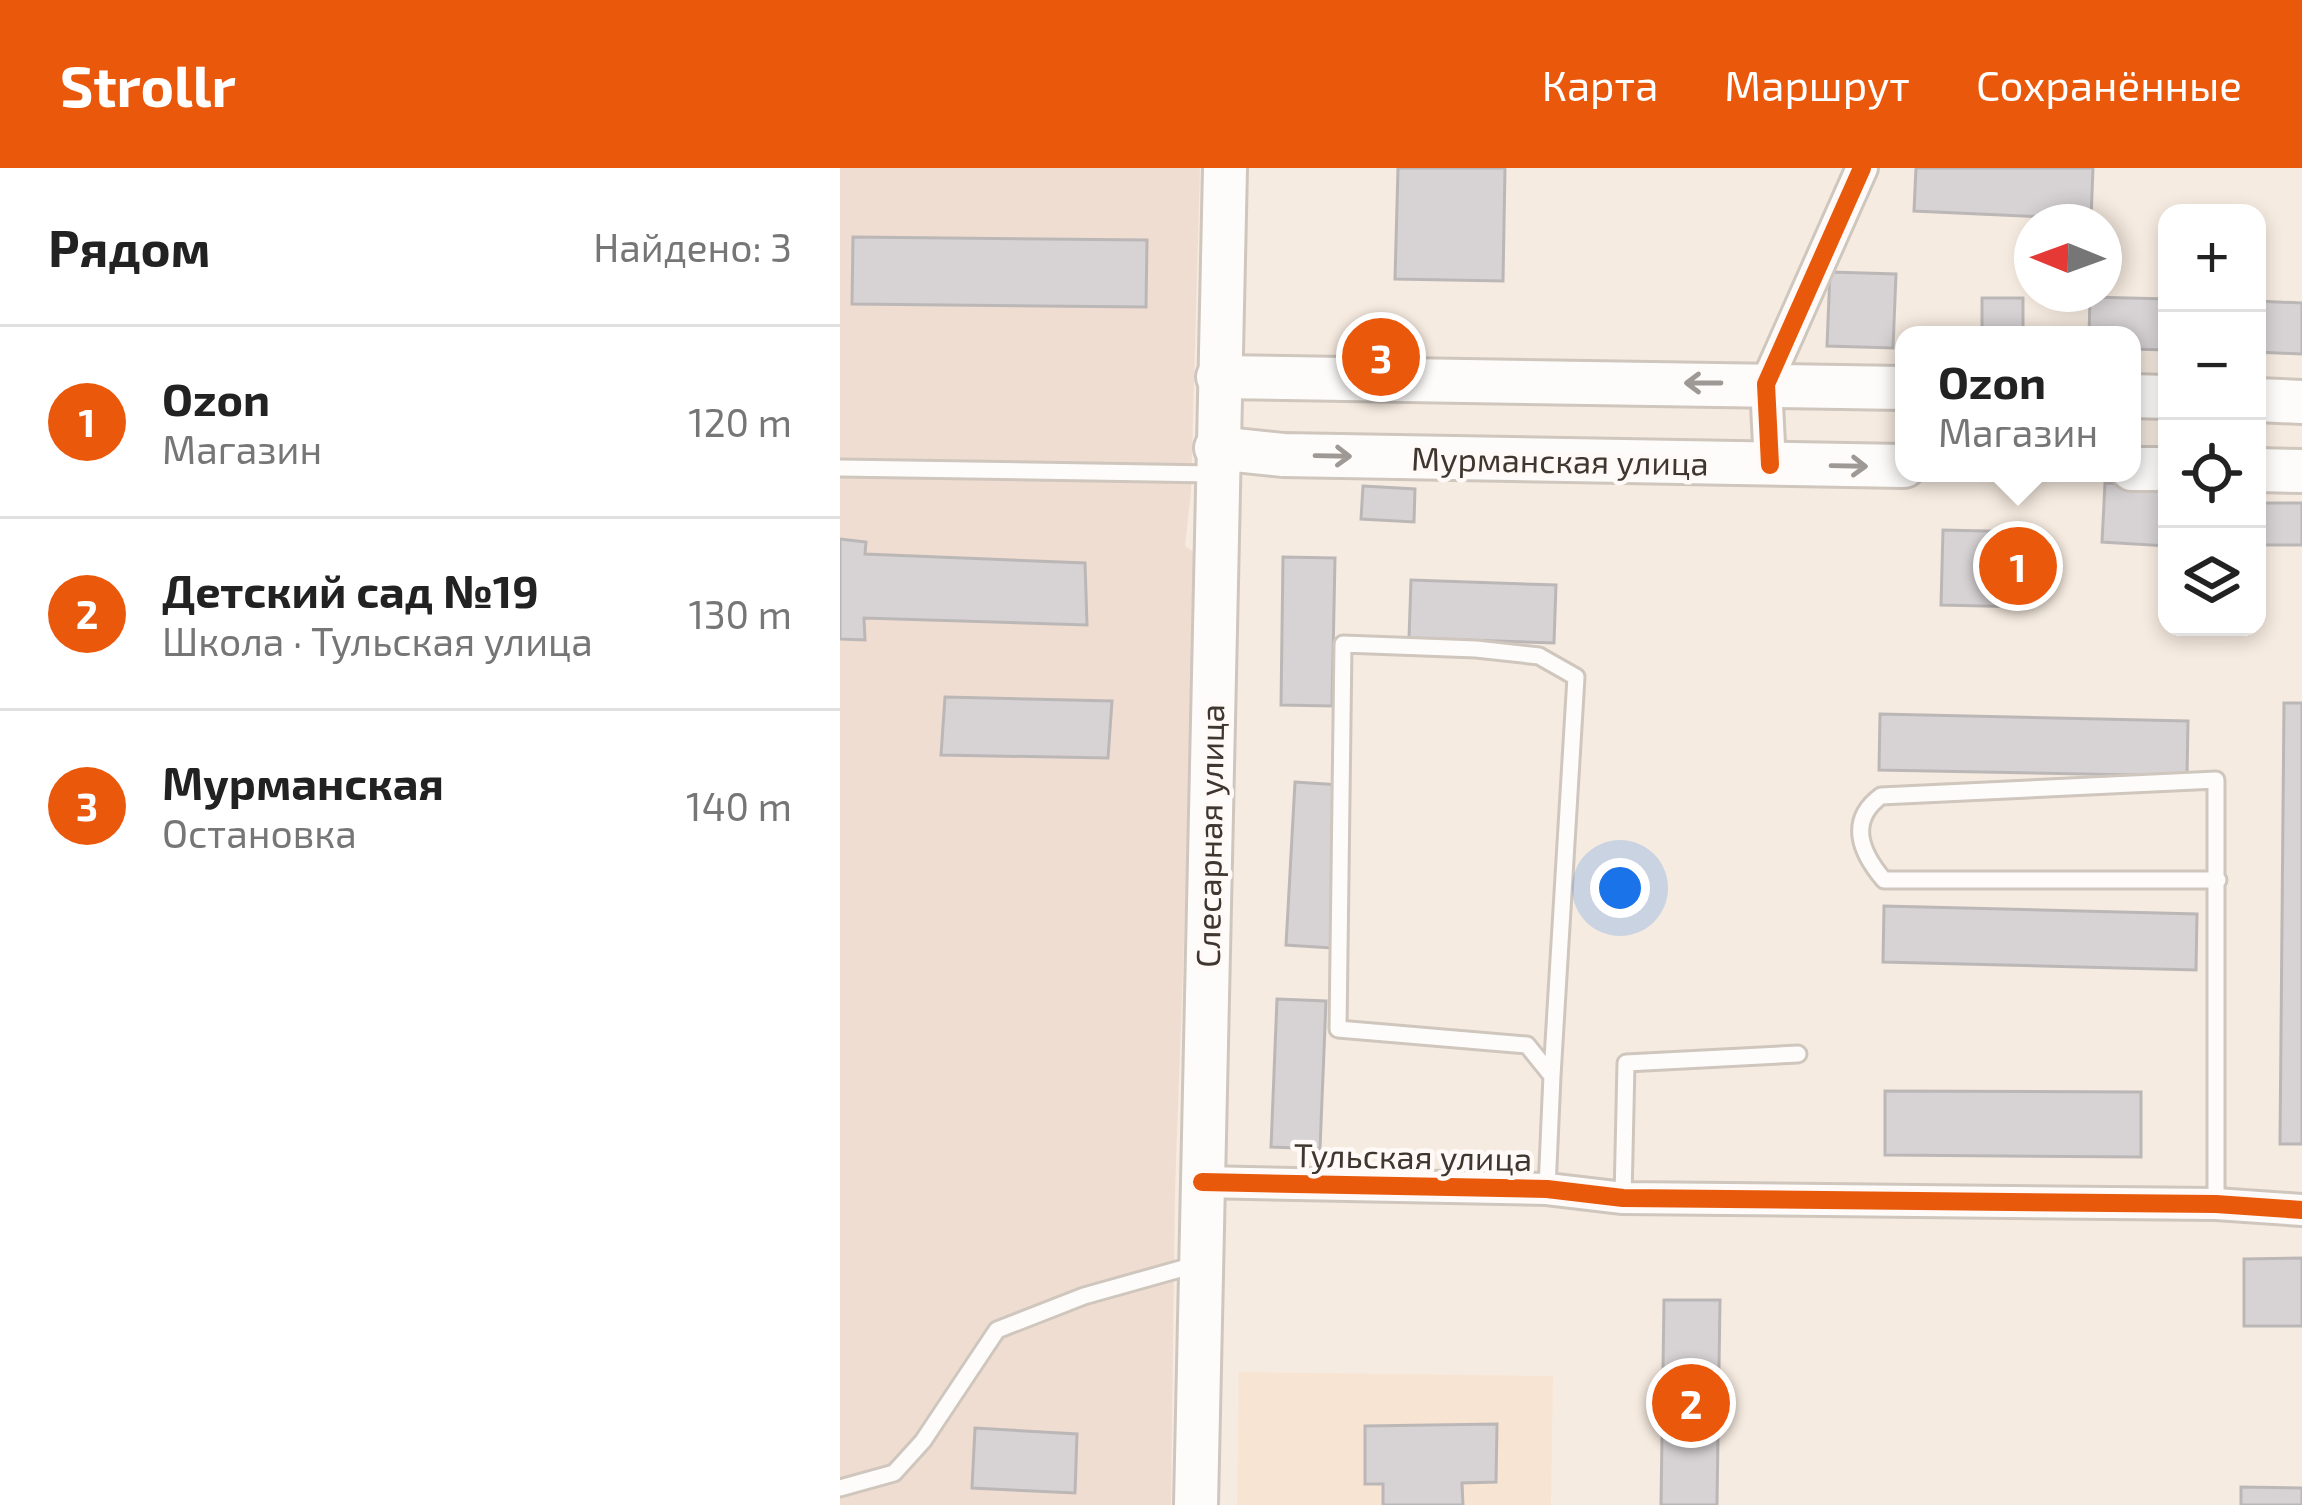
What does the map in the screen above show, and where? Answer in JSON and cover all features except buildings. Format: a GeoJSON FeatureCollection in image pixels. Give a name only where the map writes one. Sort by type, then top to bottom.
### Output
{"type":"FeatureCollection","features":[{"type":"Feature","properties":{"kind":"main road","name":"Слесарная улица"},"geometry":{"type":"LineString","coordinates":[[1196,1505],[1225,168]]}},
{"type":"Feature","properties":{"kind":"main road"},"geometry":{"type":"LineString","coordinates":[[1218,377],[1895,388]]}},
{"type":"Feature","properties":{"kind":"main road"},"geometry":{"type":"LineString","coordinates":[[2266,400],[2302,402]]}},
{"type":"Feature","properties":{"kind":"main road","name":"Мурманская улица"},"geometry":{"type":"LineString","coordinates":[[1216,461],[1283,455],[1895,466]]}},
{"type":"Feature","properties":{"kind":"main road"},"geometry":{"type":"LineString","coordinates":[[2266,470],[2302,470]]}},
{"type":"Feature","properties":{"kind":"street"},"geometry":{"type":"LineString","coordinates":[[1770,465],[1766,384],[1862,168]]}},
{"type":"Feature","properties":{"kind":"street","name":"Тульская улица"},"geometry":{"type":"LineString","coordinates":[[1202,1182],[1547,1189],[1623,1198],[2216,1204]]}},
{"type":"Feature","properties":{"kind":"street"},"geometry":{"type":"LineString","coordinates":[[2216,1204],[2302,1210]]}},
{"type":"Feature","properties":{"kind":"lane"},"geometry":{"type":"LineString","coordinates":[[840,468],[1216,461]]}},
{"type":"Feature","properties":{"kind":"lane"},"geometry":{"type":"LineString","coordinates":[[1547,1189],[1576,677],[1539,656],[1343,644],[1338,1029],[1528,1045],[1552,1076]]}},
{"type":"Feature","properties":{"kind":"lane"},"geometry":{"type":"LineString","coordinates":[[2216,1204],[2218,880],[2216,780],[1881,796],[1866,807],[1860,830],[1866,859],[1884,880],[2218,880]]}},
{"type":"Feature","properties":{"kind":"lane"},"geometry":{"type":"LineString","coordinates":[[1623,1198],[1626,1063],[1798,1054]]}},
{"type":"Feature","properties":{"kind":"lane"},"geometry":{"type":"LineString","coordinates":[[840,1488],[894,1473],[923,1441],[997,1330],[1084,1296],[1201,1264]]}},
{"type":"Feature","properties":{"kind":"shaded area"},"geometry":{"type":"Polygon","coordinates":[[[840,168],[1200,168],[1191,492],[1185,546],[1209,562],[1210,769],[1189,802],[1175,1191],[1171,1505],[840,1505],[840,168]]]}},
{"type":"Feature","properties":{"kind":"shaded area"},"geometry":{"type":"Polygon","coordinates":[[[1239,1372],[1553,1376],[1551,1505],[1237,1505],[1239,1372]]]}},
{"type":"Feature","properties":{"kind":"cycle path"},"geometry":{"type":"LineString","coordinates":[[1770,465],[1766,384],[1862,168]]}},
{"type":"Feature","properties":{"kind":"cycle path"},"geometry":{"type":"LineString","coordinates":[[1202,1182],[1547,1189],[1623,1198],[2216,1204],[2302,1210]]}},
{"type":"Feature","properties":{"kind":"place","name":"Мурманская"},"geometry":{"type":"Point","coordinates":[1381,357]}},
{"type":"Feature","properties":{"kind":"place","name":"Ozon"},"geometry":{"type":"Point","coordinates":[2018,566]}},
{"type":"Feature","properties":{"kind":"place","name":"Детский сад №19"},"geometry":{"type":"Point","coordinates":[1691,1403]}}]}
